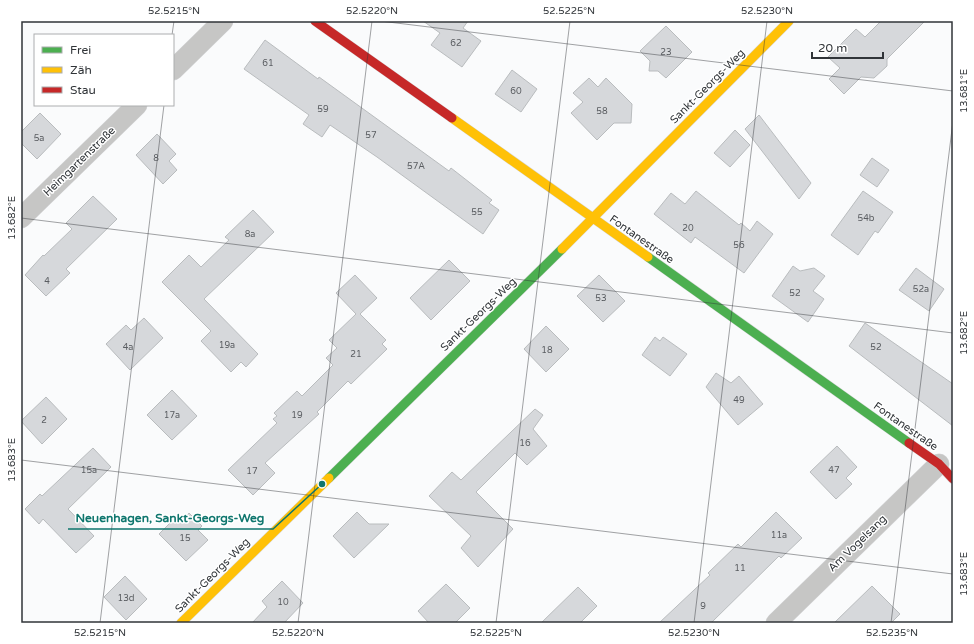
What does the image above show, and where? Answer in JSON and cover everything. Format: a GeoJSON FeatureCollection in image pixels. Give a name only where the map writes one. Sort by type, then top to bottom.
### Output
{"type":"FeatureCollection","features":[{"type":"Feature","properties":{"kind":"street"},"geometry":{"type":"LineString","coordinates":[[174,69],[223,21]]}},
{"type":"Feature","properties":{"kind":"street","name":"Fontanestraße"},"geometry":{"type":"LineString","coordinates":[[314,21],[939,464],[953,479]]}},
{"type":"Feature","properties":{"kind":"street","name":"Sankt-Georgs-Weg"},"geometry":{"type":"LineString","coordinates":[[181,623],[592,219],[789,21]]}},
{"type":"Feature","properties":{"kind":"street","name":"Heimgartenstraße"},"geometry":{"type":"LineString","coordinates":[[21,218],[136,106]]}},
{"type":"Feature","properties":{"kind":"street","name":"Am Vogelsang"},"geometry":{"type":"LineString","coordinates":[[776,623],[939,464]]}},
{"type":"Feature","properties":{"kind":"building"},"geometry":{"type":"Polygon","coordinates":[[[423,21],[468,21],[463,28],[481,41],[462,67],[431,45],[440,33],[423,21]]]}},
{"type":"Feature","properties":{"kind":"building"},"geometry":{"type":"Polygon","coordinates":[[[881,21],[925,21],[887,59],[887,66],[874,78],[861,77],[844,94],[829,79],[840,68],[828,57],[856,29],[865,37],[881,21]]]}},
{"type":"Feature","properties":{"kind":"building"},"geometry":{"type":"Polygon","coordinates":[[[666,26],[692,52],[666,78],[658,71],[649,71],[650,61],[640,51],[666,26]]]}},
{"type":"Feature","properties":{"kind":"building"},"geometry":{"type":"Polygon","coordinates":[[[265,40],[449,171],[451,168],[492,200],[489,203],[499,210],[483,234],[377,157],[330,125],[322,137],[303,124],[309,115],[244,69],[265,40]]]}},
{"type":"Feature","properties":{"kind":"building"},"geometry":{"type":"Polygon","coordinates":[[[512,70],[537,89],[521,112],[495,94],[512,70]]]}},
{"type":"Feature","properties":{"kind":"building"},"geometry":{"type":"Polygon","coordinates":[[[589,78],[598,87],[606,78],[632,104],[631,123],[614,123],[597,140],[571,113],[583,102],[573,93],[589,78]]]}},
{"type":"Feature","properties":{"kind":"building"},"geometry":{"type":"Polygon","coordinates":[[[40,113],[61,134],[37,159],[21,143],[21,132],[40,113]]]}},
{"type":"Feature","properties":{"kind":"building"},"geometry":{"type":"Polygon","coordinates":[[[759,115],[811,183],[799,199],[745,129],[759,115]]]}},
{"type":"Feature","properties":{"kind":"building"},"geometry":{"type":"Polygon","coordinates":[[[735,130],[750,145],[730,167],[714,153],[735,130]]]}},
{"type":"Feature","properties":{"kind":"building"},"geometry":{"type":"Polygon","coordinates":[[[157,134],[176,154],[169,161],[177,170],[163,184],[136,155],[157,134]]]}},
{"type":"Feature","properties":{"kind":"building"},"geometry":{"type":"Polygon","coordinates":[[[872,158],[889,170],[877,187],[860,175],[872,158]]]}},
{"type":"Feature","properties":{"kind":"building"},"geometry":{"type":"Polygon","coordinates":[[[696,191],[739,225],[741,223],[750,231],[757,221],[773,234],[744,273],[695,237],[691,243],[654,214],[671,193],[685,204],[696,191]]]}},
{"type":"Feature","properties":{"kind":"building"},"geometry":{"type":"Polygon","coordinates":[[[863,191],[893,212],[878,233],[875,231],[858,255],[831,235],[863,191]]]}},
{"type":"Feature","properties":{"kind":"building"},"geometry":{"type":"Polygon","coordinates":[[[93,196],[117,219],[66,269],[70,273],[46,296],[25,275],[43,255],[44,256],[72,229],[66,223],[93,196]]]}},
{"type":"Feature","properties":{"kind":"building"},"geometry":{"type":"Polygon","coordinates":[[[253,210],[274,232],[204,299],[258,354],[246,367],[241,362],[231,372],[201,341],[211,331],[162,282],[189,255],[201,267],[229,240],[225,237],[253,210]]]}},
{"type":"Feature","properties":{"kind":"building"},"geometry":{"type":"Polygon","coordinates":[[[449,260],[470,281],[431,320],[410,298],[449,260]]]}},
{"type":"Feature","properties":{"kind":"building"},"geometry":{"type":"Polygon","coordinates":[[[793,266],[800,271],[814,268],[825,276],[813,291],[824,299],[808,322],[772,296],[793,266]]]}},
{"type":"Feature","properties":{"kind":"building"},"geometry":{"type":"Polygon","coordinates":[[[916,268],[944,289],[929,311],[899,290],[916,268]]]}},
{"type":"Feature","properties":{"kind":"building"},"geometry":{"type":"Polygon","coordinates":[[[355,275],[377,298],[360,314],[386,340],[382,344],[387,349],[351,384],[348,381],[317,412],[319,414],[265,463],[275,473],[253,495],[228,470],[277,423],[273,419],[277,416],[274,413],[297,391],[302,396],[333,365],[326,358],[337,348],[329,340],[356,314],[336,293],[355,275]]]}},
{"type":"Feature","properties":{"kind":"building"},"geometry":{"type":"Polygon","coordinates":[[[599,275],[625,301],[603,322],[577,296],[599,275]]]}},
{"type":"Feature","properties":{"kind":"building"},"geometry":{"type":"Polygon","coordinates":[[[144,318],[163,338],[130,370],[106,344],[126,325],[131,330],[144,318]]]}},
{"type":"Feature","properties":{"kind":"building"},"geometry":{"type":"Polygon","coordinates":[[[865,323],[953,384],[953,426],[849,346],[865,323]]]}},
{"type":"Feature","properties":{"kind":"building"},"geometry":{"type":"Polygon","coordinates":[[[546,326],[569,349],[546,372],[524,349],[546,326]]]}},
{"type":"Feature","properties":{"kind":"building"},"geometry":{"type":"Polygon","coordinates":[[[655,337],[660,341],[663,337],[687,354],[670,376],[642,355],[655,337]]]}},
{"type":"Feature","properties":{"kind":"building"},"geometry":{"type":"Polygon","coordinates":[[[716,373],[731,383],[739,376],[763,404],[738,425],[706,387],[716,373]]]}},
{"type":"Feature","properties":{"kind":"building"},"geometry":{"type":"Polygon","coordinates":[[[172,390],[197,416],[172,440],[147,415],[172,390]]]}},
{"type":"Feature","properties":{"kind":"building"},"geometry":{"type":"Polygon","coordinates":[[[46,397],[67,419],[42,444],[21,421],[46,397]]]}},
{"type":"Feature","properties":{"kind":"building"},"geometry":{"type":"Polygon","coordinates":[[[535,409],[543,415],[533,429],[547,446],[527,465],[515,453],[476,492],[513,529],[478,567],[461,548],[471,536],[429,496],[452,472],[461,480],[535,409]]]}},
{"type":"Feature","properties":{"kind":"building"},"geometry":{"type":"Polygon","coordinates":[[[837,446],[857,467],[846,478],[852,484],[836,499],[810,472],[837,446]]]}},
{"type":"Feature","properties":{"kind":"building"},"geometry":{"type":"Polygon","coordinates":[[[93,448],[111,467],[68,509],[94,536],[76,553],[43,519],[39,524],[25,509],[40,494],[42,496],[93,448]]]}},
{"type":"Feature","properties":{"kind":"building"},"geometry":{"type":"Polygon","coordinates":[[[357,512],[369,524],[389,524],[354,558],[333,536],[357,512]]]}},
{"type":"Feature","properties":{"kind":"building"},"geometry":{"type":"Polygon","coordinates":[[[776,512],[802,538],[781,558],[779,556],[711,623],[659,623],[710,575],[708,573],[738,544],[741,547],[776,512]]]}},
{"type":"Feature","properties":{"kind":"building"},"geometry":{"type":"Polygon","coordinates":[[[189,513],[202,526],[198,530],[208,540],[186,561],[159,534],[173,520],[176,523],[184,515],[186,517],[189,513]]]}},
{"type":"Feature","properties":{"kind":"building"},"geometry":{"type":"Polygon","coordinates":[[[125,576],[147,599],[126,620],[104,597],[125,576]]]}},
{"type":"Feature","properties":{"kind":"building"},"geometry":{"type":"Polygon","coordinates":[[[282,581],[303,603],[284,623],[252,623],[267,607],[262,601],[282,581]]]}},
{"type":"Feature","properties":{"kind":"building"},"geometry":{"type":"Polygon","coordinates":[[[446,584],[470,608],[455,623],[429,623],[418,611],[446,584]]]}},
{"type":"Feature","properties":{"kind":"building"},"geometry":{"type":"Polygon","coordinates":[[[872,586],[900,614],[891,623],[834,623],[872,586]]]}},
{"type":"Feature","properties":{"kind":"building"},"geometry":{"type":"Polygon","coordinates":[[[578,587],[597,606],[580,623],[541,623],[578,587]]]}},
{"type":"Feature","properties":{"kind":"traffic: fast"},"geometry":{"type":"LineString","coordinates":[[329,478],[562,249]]}},
{"type":"Feature","properties":{"kind":"traffic: fast"},"geometry":{"type":"LineString","coordinates":[[648,257],[909,443]]}},
{"type":"Feature","properties":{"kind":"traffic: slow"},"geometry":{"type":"LineString","coordinates":[[562,249],[789,21]]}},
{"type":"Feature","properties":{"kind":"traffic: slow"},"geometry":{"type":"LineString","coordinates":[[452,118],[648,257]]}},
{"type":"Feature","properties":{"kind":"traffic: slow"},"geometry":{"type":"LineString","coordinates":[[181,623],[329,478]]}},
{"type":"Feature","properties":{"kind":"traffic: jam"},"geometry":{"type":"LineString","coordinates":[[315,21],[452,118]]}},
{"type":"Feature","properties":{"kind":"traffic: jam"},"geometry":{"type":"LineString","coordinates":[[909,443],[939,464],[953,479]]}},
{"type":"Feature","properties":{"kind":"place","name":"Neuenhagen, Sankt-Georgs-Weg"},"geometry":{"type":"Point","coordinates":[322,484]}}]}
